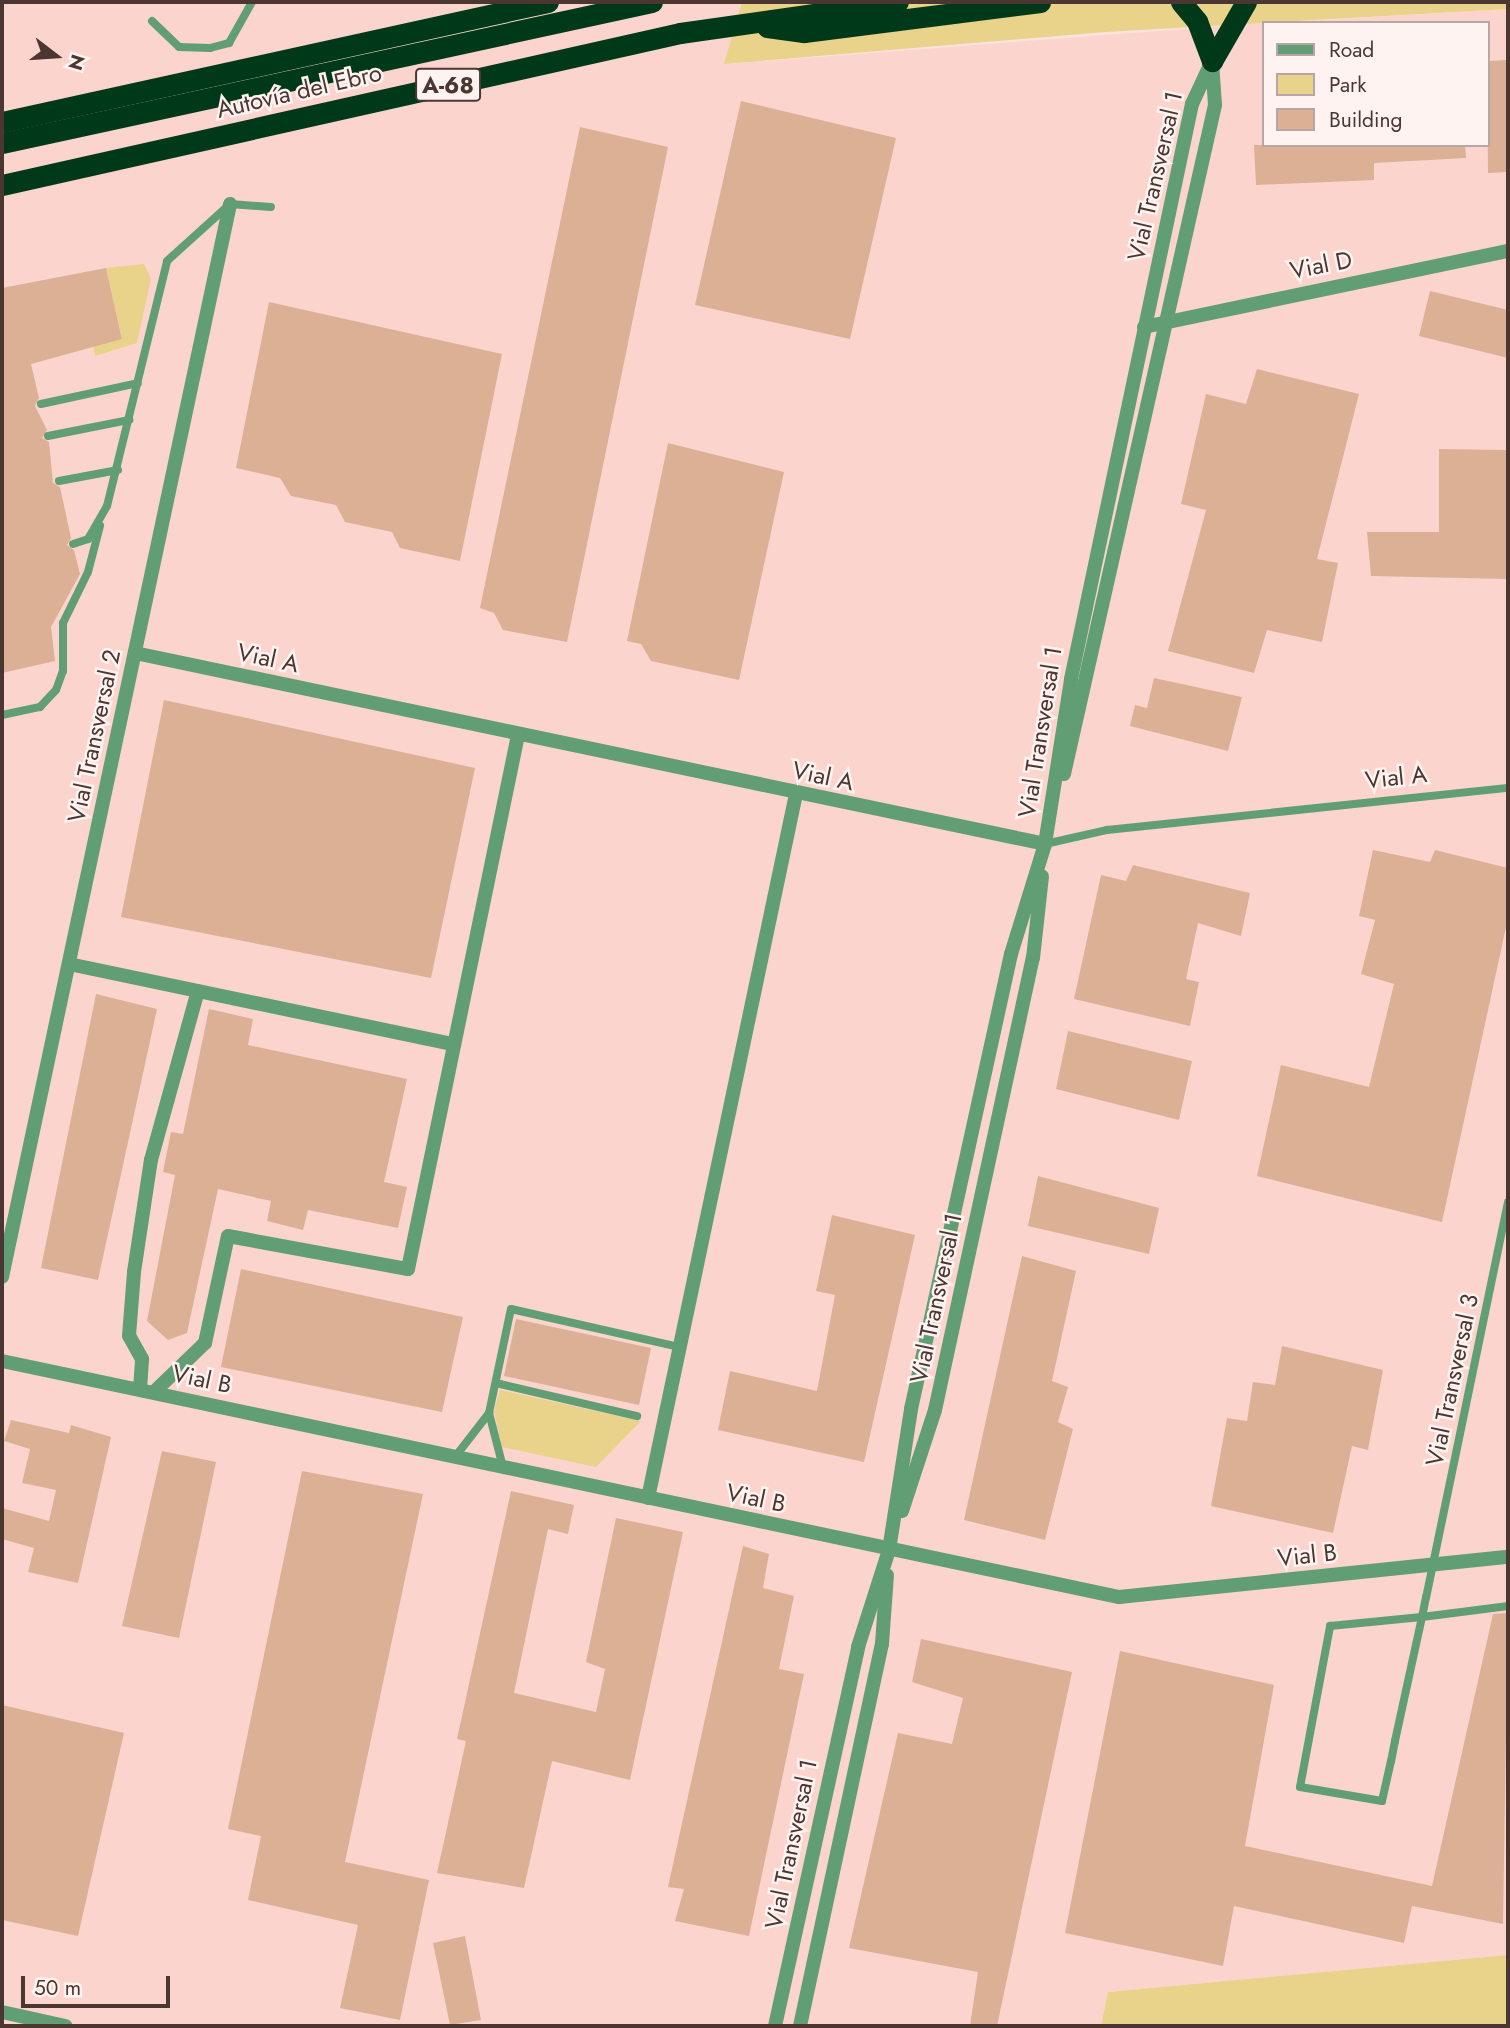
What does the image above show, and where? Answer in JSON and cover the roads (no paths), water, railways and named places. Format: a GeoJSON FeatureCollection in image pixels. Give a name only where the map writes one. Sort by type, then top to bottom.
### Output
{"type":"FeatureCollection","features":[{"type":"Feature","properties":{"kind":"highway"},"geometry":{"type":"LineString","coordinates":[[2,121],[548,2]]}},
{"type":"Feature","properties":{"kind":"highway","name":"Autovía del Ebro"},"geometry":{"type":"LineString","coordinates":[[2,143],[652,2]]}},
{"type":"Feature","properties":{"kind":"highway","name":"Autovía del Ebro"},"geometry":{"type":"LineString","coordinates":[[2,186],[740,24],[898,2]]}},
{"type":"Feature","properties":{"kind":"highway"},"geometry":{"type":"LineString","coordinates":[[740,24],[804,32],[1040,2]]}},
{"type":"Feature","properties":{"kind":"highway"},"geometry":{"type":"LineString","coordinates":[[1181,2],[1197,21],[1212,61]]}},
{"type":"Feature","properties":{"kind":"highway"},"geometry":{"type":"LineString","coordinates":[[1212,61],[1246,2]]}},
{"type":"Feature","properties":{"kind":"street","name":"Vial Transversal 1"},"geometry":{"type":"LineString","coordinates":[[800,2026],[882,1644],[889,1550],[911,1409],[1008,967],[1045,844],[1169,321],[1215,105],[1212,61]]}},
{"type":"Feature","properties":{"kind":"street","name":"Vial Transversal 1"},"geometry":{"type":"LineString","coordinates":[[775,2026],[858,1647],[938,1396],[1033,958],[1045,844],[1071,679],[1192,104],[1212,61]]}},
{"type":"Feature","properties":{"kind":"street","name":"Vial Transversal 2"},"geometry":{"type":"LineString","coordinates":[[2,1277],[230,204]]}},
{"type":"Feature","properties":{"kind":"street","name":"Vial D"},"geometry":{"type":"LineString","coordinates":[[1144,327],[1508,251]]}},
{"type":"Feature","properties":{"kind":"street","name":"Vial A"},"geometry":{"type":"LineString","coordinates":[[135,653],[796,794],[1045,844]]}},
{"type":"Feature","properties":{"kind":"street"},"geometry":{"type":"LineString","coordinates":[[147,1391],[205,1343],[228,1236],[408,1269],[518,735]]}},
{"type":"Feature","properties":{"kind":"street"},"geometry":{"type":"LineString","coordinates":[[648,1498],[796,794]]}},
{"type":"Feature","properties":{"kind":"street"},"geometry":{"type":"LineString","coordinates":[[69,964],[453,1044]]}},
{"type":"Feature","properties":{"kind":"street"},"geometry":{"type":"LineString","coordinates":[[147,1391],[142,1359],[129,1336],[134,1272],[151,1160],[198,990]]}},
{"type":"Feature","properties":{"kind":"street","name":"Vial B"},"geometry":{"type":"LineString","coordinates":[[2,1361],[1119,1597],[1508,1557]]}},
{"type":"Feature","properties":{"kind":"street"},"geometry":{"type":"LineString","coordinates":[[2,2012],[65,2026]]}},
{"type":"Feature","properties":{"kind":"lane"},"geometry":{"type":"LineString","coordinates":[[152,21],[179,47],[210,48],[229,43],[252,2]]}},
{"type":"Feature","properties":{"kind":"lane"},"geometry":{"type":"LineString","coordinates":[[2,715],[40,707],[56,690],[63,671],[63,623],[88,572],[100,523],[118,470],[167,261],[230,204],[271,207]]}},
{"type":"Feature","properties":{"kind":"lane"},"geometry":{"type":"LineString","coordinates":[[41,404],[138,383]]}},
{"type":"Feature","properties":{"kind":"lane"},"geometry":{"type":"LineString","coordinates":[[48,436],[129,420]]}},
{"type":"Feature","properties":{"kind":"lane"},"geometry":{"type":"LineString","coordinates":[[58,481],[118,470]]}},
{"type":"Feature","properties":{"kind":"lane"},"geometry":{"type":"LineString","coordinates":[[73,544],[88,539],[100,523]]}},
{"type":"Feature","properties":{"kind":"lane","name":"Vial A"},"geometry":{"type":"LineString","coordinates":[[1045,844],[1107,830],[1508,789]]}},
{"type":"Feature","properties":{"kind":"lane","name":"Vial Transversal 3"},"geometry":{"type":"LineString","coordinates":[[1422,1617],[1508,1202]]}},
{"type":"Feature","properties":{"kind":"lane"},"geometry":{"type":"LineString","coordinates":[[455,1457],[489,1413],[511,1309],[680,1347]]}},
{"type":"Feature","properties":{"kind":"lane"},"geometry":{"type":"LineString","coordinates":[[496,1383],[637,1416]]}},
{"type":"Feature","properties":{"kind":"lane"},"geometry":{"type":"LineString","coordinates":[[489,1413],[503,1467]]}},
{"type":"Feature","properties":{"kind":"lane"},"geometry":{"type":"LineString","coordinates":[[1422,1617],[1382,1801],[1300,1787],[1330,1626],[1508,1606]]}}]}
